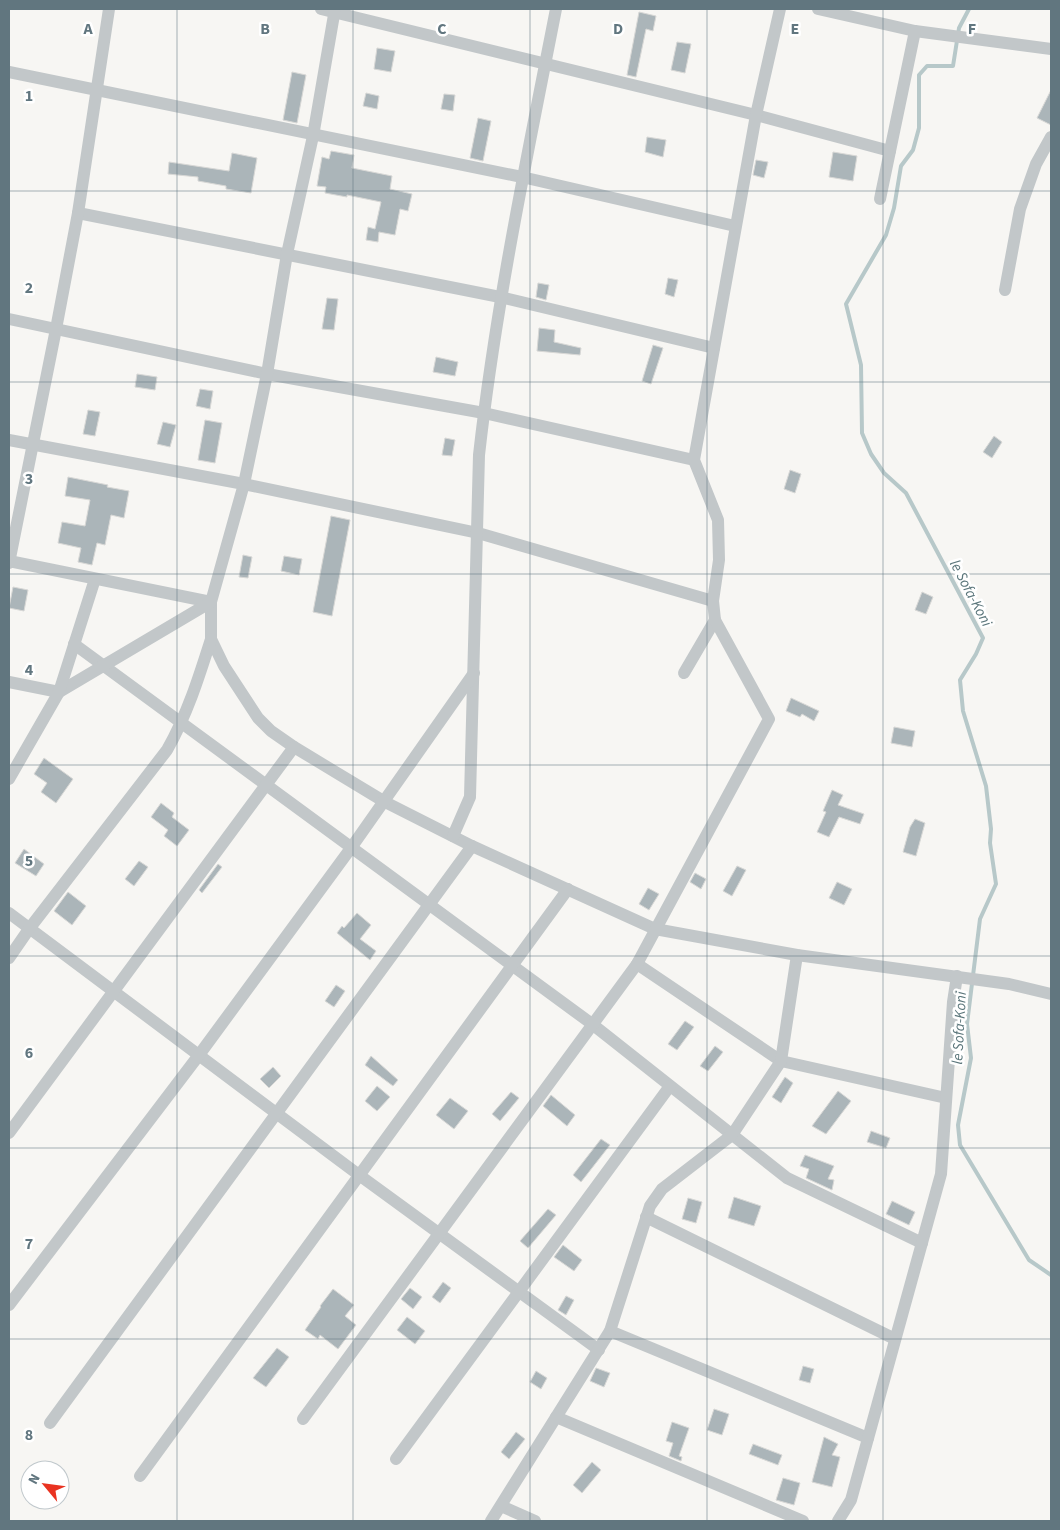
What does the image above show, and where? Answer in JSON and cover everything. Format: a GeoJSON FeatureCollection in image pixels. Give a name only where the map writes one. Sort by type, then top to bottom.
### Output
{"type":"FeatureCollection","features":[{"type":"Feature","properties":{"kind":"street"},"geometry":{"type":"LineString","coordinates":[[109,9],[78,213],[9,561],[211,602]]}},
{"type":"Feature","properties":{"kind":"street"},"geometry":{"type":"LineString","coordinates":[[321,9],[334,10],[545,62],[890,151]]}},
{"type":"Feature","properties":{"kind":"street"},"geometry":{"type":"LineString","coordinates":[[452,836],[470,797],[480,454],[484,413],[500,297],[556,9]]}},
{"type":"Feature","properties":{"kind":"street"},"geometry":{"type":"LineString","coordinates":[[303,1419],[637,964],[770,719],[715,620],[713,601],[718,560],[718,520],[694,460],[756,115],[780,9]]}},
{"type":"Feature","properties":{"kind":"street"},"geometry":{"type":"LineString","coordinates":[[818,9],[915,31],[1051,49]]}},
{"type":"Feature","properties":{"kind":"street"},"geometry":{"type":"LineString","coordinates":[[9,958],[29,929],[167,750],[196,688],[211,639],[211,602],[244,484],[267,374],[287,254],[312,136],[334,10]]}},
{"type":"Feature","properties":{"kind":"street"},"geometry":{"type":"LineString","coordinates":[[880,199],[915,31]]}},
{"type":"Feature","properties":{"kind":"street"},"geometry":{"type":"LineString","coordinates":[[9,72],[312,136],[522,177],[735,226]]}},
{"type":"Feature","properties":{"kind":"street"},"geometry":{"type":"LineString","coordinates":[[1005,290],[1020,209],[1036,164],[1051,137]]}},
{"type":"Feature","properties":{"kind":"street"},"geometry":{"type":"LineString","coordinates":[[78,213],[500,297],[714,348]]}},
{"type":"Feature","properties":{"kind":"street"},"geometry":{"type":"LineString","coordinates":[[9,319],[267,374],[484,413],[694,460]]}},
{"type":"Feature","properties":{"kind":"street"},"geometry":{"type":"LineString","coordinates":[[9,440],[244,484],[478,533],[713,601]]}},
{"type":"Feature","properties":{"kind":"street"},"geometry":{"type":"LineString","coordinates":[[9,779],[59,692],[95,579]]}},
{"type":"Feature","properties":{"kind":"street"},"geometry":{"type":"LineString","coordinates":[[9,682],[59,692],[211,602]]}},
{"type":"Feature","properties":{"kind":"street"},"geometry":{"type":"LineString","coordinates":[[684,673],[715,620]]}},
{"type":"Feature","properties":{"kind":"street"},"geometry":{"type":"LineString","coordinates":[[211,639],[224,666],[258,718],[271,731],[294,747],[385,802],[452,836],[655,929],[798,954],[961,976],[1009,984],[1051,994]]}},
{"type":"Feature","properties":{"kind":"street"},"geometry":{"type":"LineString","coordinates":[[74,644],[592,1024],[787,1178],[922,1243]]}},
{"type":"Feature","properties":{"kind":"street"},"geometry":{"type":"LineString","coordinates":[[9,1306],[199,1055],[385,802],[474,672]]}},
{"type":"Feature","properties":{"kind":"street"},"geometry":{"type":"LineString","coordinates":[[9,1133],[294,747]]}},
{"type":"Feature","properties":{"kind":"street"},"geometry":{"type":"LineString","coordinates":[[50,1423],[472,846]]}},
{"type":"Feature","properties":{"kind":"street"},"geometry":{"type":"LineString","coordinates":[[140,1476],[568,889]]}},
{"type":"Feature","properties":{"kind":"street"},"geometry":{"type":"LineString","coordinates":[[9,913],[359,1175],[598,1350]]}},
{"type":"Feature","properties":{"kind":"street"},"geometry":{"type":"LineString","coordinates":[[491,1521],[610,1331],[650,1206],[662,1189],[732,1135],[781,1061],[798,954]]}},
{"type":"Feature","properties":{"kind":"street"},"geometry":{"type":"LineString","coordinates":[[637,964],[781,1061],[946,1098]]}},
{"type":"Feature","properties":{"kind":"street"},"geometry":{"type":"LineString","coordinates":[[838,1521],[851,1500],[941,1174],[953,1002],[961,976]]}},
{"type":"Feature","properties":{"kind":"street"},"geometry":{"type":"LineString","coordinates":[[396,1459],[670,1086]]}},
{"type":"Feature","properties":{"kind":"street"},"geometry":{"type":"LineString","coordinates":[[646,1217],[895,1339]]}},
{"type":"Feature","properties":{"kind":"street"},"geometry":{"type":"LineString","coordinates":[[610,1331],[868,1438]]}},
{"type":"Feature","properties":{"kind":"street"},"geometry":{"type":"LineString","coordinates":[[556,1417],[803,1521]]}},
{"type":"Feature","properties":{"kind":"street"},"geometry":{"type":"LineString","coordinates":[[501,1506],[536,1521]]}},
{"type":"Feature","properties":{"kind":"building"},"geometry":{"type":"Polygon","coordinates":[[[639,12],[656,16],[653,31],[646,29],[636,77],[627,75],[639,12]]]}},
{"type":"Feature","properties":{"kind":"building"},"geometry":{"type":"Polygon","coordinates":[[[677,42],[691,44],[685,73],[671,70],[677,42]]]}},
{"type":"Feature","properties":{"kind":"building"},"geometry":{"type":"Polygon","coordinates":[[[377,48],[395,51],[391,72],[374,69],[377,48]]]}},
{"type":"Feature","properties":{"kind":"building"},"geometry":{"type":"Polygon","coordinates":[[[292,72],[306,75],[297,123],[283,120],[292,72]]]}},
{"type":"Feature","properties":{"kind":"building"},"geometry":{"type":"Polygon","coordinates":[[[1051,90],[1051,125],[1037,118],[1051,90]]]}},
{"type":"Feature","properties":{"kind":"building"},"geometry":{"type":"Polygon","coordinates":[[[366,93],[379,96],[377,109],[363,106],[366,93]]]}},
{"type":"Feature","properties":{"kind":"building"},"geometry":{"type":"Polygon","coordinates":[[[444,94],[455,95],[453,111],[441,109],[444,94]]]}},
{"type":"Feature","properties":{"kind":"building"},"geometry":{"type":"Polygon","coordinates":[[[478,118],[491,121],[483,161],[470,158],[478,118]]]}},
{"type":"Feature","properties":{"kind":"building"},"geometry":{"type":"Polygon","coordinates":[[[647,137],[666,140],[663,157],[645,152],[647,137]]]}},
{"type":"Feature","properties":{"kind":"building"},"geometry":{"type":"Polygon","coordinates":[[[331,151],[354,155],[352,168],[392,176],[390,189],[412,194],[408,211],[400,209],[395,235],[379,232],[378,242],[366,240],[368,227],[375,229],[381,202],[347,195],[347,197],[325,193],[326,187],[317,186],[322,157],[329,159],[331,151]]]}},
{"type":"Feature","properties":{"kind":"building"},"geometry":{"type":"Polygon","coordinates":[[[833,152],[857,156],[853,181],[829,177],[833,152]]]}},
{"type":"Feature","properties":{"kind":"building"},"geometry":{"type":"Polygon","coordinates":[[[232,153],[257,158],[251,193],[226,189],[226,186],[198,181],[198,177],[168,174],[169,162],[229,171],[232,153]]]}},
{"type":"Feature","properties":{"kind":"building"},"geometry":{"type":"Polygon","coordinates":[[[756,160],[768,162],[764,178],[753,175],[756,160]]]}},
{"type":"Feature","properties":{"kind":"building"},"geometry":{"type":"Polygon","coordinates":[[[668,278],[678,280],[674,297],[665,294],[668,278]]]}},
{"type":"Feature","properties":{"kind":"building"},"geometry":{"type":"Polygon","coordinates":[[[538,283],[549,285],[546,300],[536,297],[538,283]]]}},
{"type":"Feature","properties":{"kind":"building"},"geometry":{"type":"Polygon","coordinates":[[[327,298],[338,299],[334,330],[322,329],[327,298]]]}},
{"type":"Feature","properties":{"kind":"building"},"geometry":{"type":"Polygon","coordinates":[[[539,328],[555,330],[554,342],[581,348],[580,355],[537,351],[539,328]]]}},
{"type":"Feature","properties":{"kind":"building"},"geometry":{"type":"Polygon","coordinates":[[[653,345],[663,348],[651,384],[642,381],[653,345]]]}},
{"type":"Feature","properties":{"kind":"building"},"geometry":{"type":"Polygon","coordinates":[[[436,357],[458,362],[455,376],[433,372],[436,357]]]}},
{"type":"Feature","properties":{"kind":"building"},"geometry":{"type":"Polygon","coordinates":[[[137,374],[157,377],[155,390],[135,387],[137,374]]]}},
{"type":"Feature","properties":{"kind":"building"},"geometry":{"type":"Polygon","coordinates":[[[200,389],[213,391],[210,409],[196,406],[200,389]]]}},
{"type":"Feature","properties":{"kind":"building"},"geometry":{"type":"Polygon","coordinates":[[[88,410],[100,412],[95,436],[83,434],[88,410]]]}},
{"type":"Feature","properties":{"kind":"building"},"geometry":{"type":"Polygon","coordinates":[[[205,420],[222,423],[215,463],[198,460],[205,420]]]}},
{"type":"Feature","properties":{"kind":"building"},"geometry":{"type":"Polygon","coordinates":[[[163,422],[176,425],[170,447],[157,444],[163,422]]]}},
{"type":"Feature","properties":{"kind":"building"},"geometry":{"type":"Polygon","coordinates":[[[994,436],[1002,442],[992,458],[983,452],[994,436]]]}},
{"type":"Feature","properties":{"kind":"building"},"geometry":{"type":"Polygon","coordinates":[[[445,438],[455,440],[452,456],[442,455],[445,438]]]}},
{"type":"Feature","properties":{"kind":"building"},"geometry":{"type":"Polygon","coordinates":[[[790,470],[801,474],[795,493],[784,489],[790,470]]]}},
{"type":"Feature","properties":{"kind":"building"},"geometry":{"type":"Polygon","coordinates":[[[68,477],[129,491],[124,518],[111,515],[105,545],[97,543],[92,565],[78,562],[81,548],[58,543],[62,522],[85,526],[90,500],[65,496],[68,477]]]}},
{"type":"Feature","properties":{"kind":"building"},"geometry":{"type":"Polygon","coordinates":[[[331,516],[350,520],[332,616],[313,612],[331,516]]]}},
{"type":"Feature","properties":{"kind":"building"},"geometry":{"type":"Polygon","coordinates":[[[243,555],[252,557],[248,578],[239,577],[243,555]]]}},
{"type":"Feature","properties":{"kind":"building"},"geometry":{"type":"Polygon","coordinates":[[[284,556],[302,559],[299,575],[281,571],[284,556]]]}},
{"type":"Feature","properties":{"kind":"building"},"geometry":{"type":"Polygon","coordinates":[[[13,587],[28,590],[24,611],[9,608],[13,587]]]}},
{"type":"Feature","properties":{"kind":"building"},"geometry":{"type":"Polygon","coordinates":[[[922,592],[933,597],[926,614],[915,610],[922,592]]]}},
{"type":"Feature","properties":{"kind":"building"},"geometry":{"type":"Polygon","coordinates":[[[791,698],[819,711],[814,721],[802,714],[800,717],[786,711],[791,698]]]}},
{"type":"Feature","properties":{"kind":"building"},"geometry":{"type":"Polygon","coordinates":[[[894,727],[915,731],[912,747],[891,743],[894,727]]]}},
{"type":"Feature","properties":{"kind":"building"},"geometry":{"type":"Polygon","coordinates":[[[44,758],[73,779],[56,803],[41,792],[47,783],[34,774],[44,758]]]}},
{"type":"Feature","properties":{"kind":"building"},"geometry":{"type":"Polygon","coordinates":[[[832,790],[843,795],[838,805],[864,814],[860,824],[839,817],[829,837],[817,832],[826,812],[823,811],[832,790]]]}},
{"type":"Feature","properties":{"kind":"building"},"geometry":{"type":"Polygon","coordinates":[[[161,803],[174,813],[172,817],[189,830],[177,846],[164,836],[168,830],[151,817],[161,803]]]}},
{"type":"Feature","properties":{"kind":"building"},"geometry":{"type":"Polygon","coordinates":[[[915,819],[925,823],[916,856],[903,852],[910,827],[915,819]]]}},
{"type":"Feature","properties":{"kind":"building"},"geometry":{"type":"Polygon","coordinates":[[[24,849],[44,864],[36,876],[15,863],[24,849]]]}},
{"type":"Feature","properties":{"kind":"building"},"geometry":{"type":"Polygon","coordinates":[[[139,861],[148,867],[134,886],[125,879],[139,861]]]}},
{"type":"Feature","properties":{"kind":"building"},"geometry":{"type":"Polygon","coordinates":[[[218,864],[222,867],[202,893],[199,890],[218,864]]]}},
{"type":"Feature","properties":{"kind":"building"},"geometry":{"type":"Polygon","coordinates":[[[737,866],[746,870],[732,896],[723,891],[737,866]]]}},
{"type":"Feature","properties":{"kind":"building"},"geometry":{"type":"Polygon","coordinates":[[[695,873],[706,879],[701,889],[690,882],[695,873]]]}},
{"type":"Feature","properties":{"kind":"building"},"geometry":{"type":"Polygon","coordinates":[[[837,882],[852,889],[844,905],[829,898],[837,882]]]}},
{"type":"Feature","properties":{"kind":"building"},"geometry":{"type":"Polygon","coordinates":[[[648,888],[659,894],[649,910],[639,904],[648,888]]]}},
{"type":"Feature","properties":{"kind":"building"},"geometry":{"type":"Polygon","coordinates":[[[68,892],[86,906],[72,925],[54,911],[68,892]]]}},
{"type":"Feature","properties":{"kind":"building"},"geometry":{"type":"Polygon","coordinates":[[[357,913],[371,925],[360,939],[376,951],[370,960],[337,933],[357,913]]]}},
{"type":"Feature","properties":{"kind":"building"},"geometry":{"type":"Polygon","coordinates":[[[336,985],[345,991],[334,1007],[325,1001],[336,985]]]}},
{"type":"Feature","properties":{"kind":"building"},"geometry":{"type":"Polygon","coordinates":[[[685,1021],[694,1027],[677,1050],[668,1044],[685,1021]]]}},
{"type":"Feature","properties":{"kind":"building"},"geometry":{"type":"Polygon","coordinates":[[[715,1046],[723,1052],[708,1071],[700,1066],[715,1046]]]}},
{"type":"Feature","properties":{"kind":"building"},"geometry":{"type":"Polygon","coordinates":[[[371,1056],[398,1080],[393,1086],[365,1065],[371,1056]]]}},
{"type":"Feature","properties":{"kind":"building"},"geometry":{"type":"Polygon","coordinates":[[[273,1067],[281,1076],[269,1088],[260,1079],[273,1067]]]}},
{"type":"Feature","properties":{"kind":"building"},"geometry":{"type":"Polygon","coordinates":[[[785,1077],[793,1083],[781,1103],[772,1097],[785,1077]]]}},
{"type":"Feature","properties":{"kind":"building"},"geometry":{"type":"Polygon","coordinates":[[[377,1086],[390,1097],[377,1111],[365,1101],[377,1086]]]}},
{"type":"Feature","properties":{"kind":"building"},"geometry":{"type":"Polygon","coordinates":[[[838,1091],[851,1101],[826,1134],[812,1126],[838,1091]]]}},
{"type":"Feature","properties":{"kind":"building"},"geometry":{"type":"Polygon","coordinates":[[[511,1092],[519,1098],[500,1121],[492,1114],[511,1092]]]}},
{"type":"Feature","properties":{"kind":"building"},"geometry":{"type":"Polygon","coordinates":[[[551,1095],[575,1115],[567,1126],[543,1106],[551,1095]]]}},
{"type":"Feature","properties":{"kind":"building"},"geometry":{"type":"Polygon","coordinates":[[[450,1098],[468,1111],[454,1129],[436,1115],[450,1098]]]}},
{"type":"Feature","properties":{"kind":"building"},"geometry":{"type":"Polygon","coordinates":[[[871,1131],[890,1138],[886,1148],[867,1142],[871,1131]]]}},
{"type":"Feature","properties":{"kind":"building"},"geometry":{"type":"Polygon","coordinates":[[[601,1139],[610,1145],[581,1182],[573,1175],[601,1139]]]}},
{"type":"Feature","properties":{"kind":"building"},"geometry":{"type":"Polygon","coordinates":[[[805,1155],[834,1166],[828,1179],[834,1180],[832,1190],[806,1178],[809,1169],[800,1166],[805,1155]]]}},
{"type":"Feature","properties":{"kind":"building"},"geometry":{"type":"Polygon","coordinates":[[[734,1197],[761,1206],[754,1226],[728,1218],[734,1197]]]}},
{"type":"Feature","properties":{"kind":"building"},"geometry":{"type":"Polygon","coordinates":[[[688,1198],[702,1202],[696,1223],[682,1219],[688,1198]]]}},
{"type":"Feature","properties":{"kind":"building"},"geometry":{"type":"Polygon","coordinates":[[[892,1201],[915,1212],[909,1225],[886,1214],[892,1201]]]}},
{"type":"Feature","properties":{"kind":"building"},"geometry":{"type":"Polygon","coordinates":[[[548,1209],[556,1215],[528,1248],[520,1241],[548,1209]]]}},
{"type":"Feature","properties":{"kind":"building"},"geometry":{"type":"Polygon","coordinates":[[[563,1245],[582,1260],[574,1271],[554,1257],[563,1245]]]}},
{"type":"Feature","properties":{"kind":"building"},"geometry":{"type":"Polygon","coordinates":[[[443,1282],[451,1288],[440,1303],[432,1297],[443,1282]]]}},
{"type":"Feature","properties":{"kind":"building"},"geometry":{"type":"Polygon","coordinates":[[[410,1288],[422,1297],[413,1309],[401,1299],[410,1288]]]}},
{"type":"Feature","properties":{"kind":"building"},"geometry":{"type":"Polygon","coordinates":[[[333,1289],[354,1305],[345,1316],[356,1325],[338,1349],[320,1335],[318,1339],[305,1330],[333,1289]]]}},
{"type":"Feature","properties":{"kind":"building"},"geometry":{"type":"Polygon","coordinates":[[[566,1296],[574,1300],[566,1315],[558,1310],[566,1296]]]}},
{"type":"Feature","properties":{"kind":"building"},"geometry":{"type":"Polygon","coordinates":[[[407,1317],[425,1331],[415,1344],[397,1330],[407,1317]]]}},
{"type":"Feature","properties":{"kind":"building"},"geometry":{"type":"Polygon","coordinates":[[[277,1348],[289,1357],[266,1387],[253,1378],[277,1348]]]}},
{"type":"Feature","properties":{"kind":"building"},"geometry":{"type":"Polygon","coordinates":[[[803,1366],[814,1369],[810,1383],[799,1380],[803,1366]]]}},
{"type":"Feature","properties":{"kind":"building"},"geometry":{"type":"Polygon","coordinates":[[[596,1368],[610,1373],[604,1387],[590,1381],[596,1368]]]}},
{"type":"Feature","properties":{"kind":"building"},"geometry":{"type":"Polygon","coordinates":[[[536,1371],[547,1378],[541,1389],[530,1382],[536,1371]]]}},
{"type":"Feature","properties":{"kind":"building"},"geometry":{"type":"Polygon","coordinates":[[[714,1409],[729,1414],[722,1435],[707,1430],[714,1409]]]}},
{"type":"Feature","properties":{"kind":"building"},"geometry":{"type":"Polygon","coordinates":[[[672,1422],[689,1428],[679,1456],[682,1457],[681,1461],[669,1456],[673,1443],[666,1441],[672,1422]]]}},
{"type":"Feature","properties":{"kind":"building"},"geometry":{"type":"Polygon","coordinates":[[[516,1432],[525,1439],[509,1459],[501,1452],[516,1432]]]}},
{"type":"Feature","properties":{"kind":"building"},"geometry":{"type":"Polygon","coordinates":[[[824,1437],[838,1444],[832,1455],[840,1457],[832,1487],[812,1482],[824,1437]]]}},
{"type":"Feature","properties":{"kind":"building"},"geometry":{"type":"Polygon","coordinates":[[[753,1444],[782,1455],[778,1465],[749,1454],[753,1444]]]}},
{"type":"Feature","properties":{"kind":"building"},"geometry":{"type":"Polygon","coordinates":[[[592,1462],[601,1470],[582,1493],[573,1485],[592,1462]]]}},
{"type":"Feature","properties":{"kind":"building"},"geometry":{"type":"Polygon","coordinates":[[[783,1478],[800,1483],[794,1505],[776,1500],[783,1478]]]}},
{"type":"Feature","properties":{"kind":"waterway","name":"le Sofa-Koni"},"geometry":{"type":"LineString","coordinates":[[969,9],[959,28],[953,66],[927,66],[919,75],[919,128],[913,150],[901,166],[894,208],[886,235],[846,304],[861,365],[862,433],[871,454],[884,473],[906,493],[983,638],[976,654],[960,680],[963,711],[986,786],[991,829],[990,843],[996,884],[980,919],[967,1024],[971,1058],[958,1125],[960,1145],[1029,1260],[1051,1275]]}}]}
